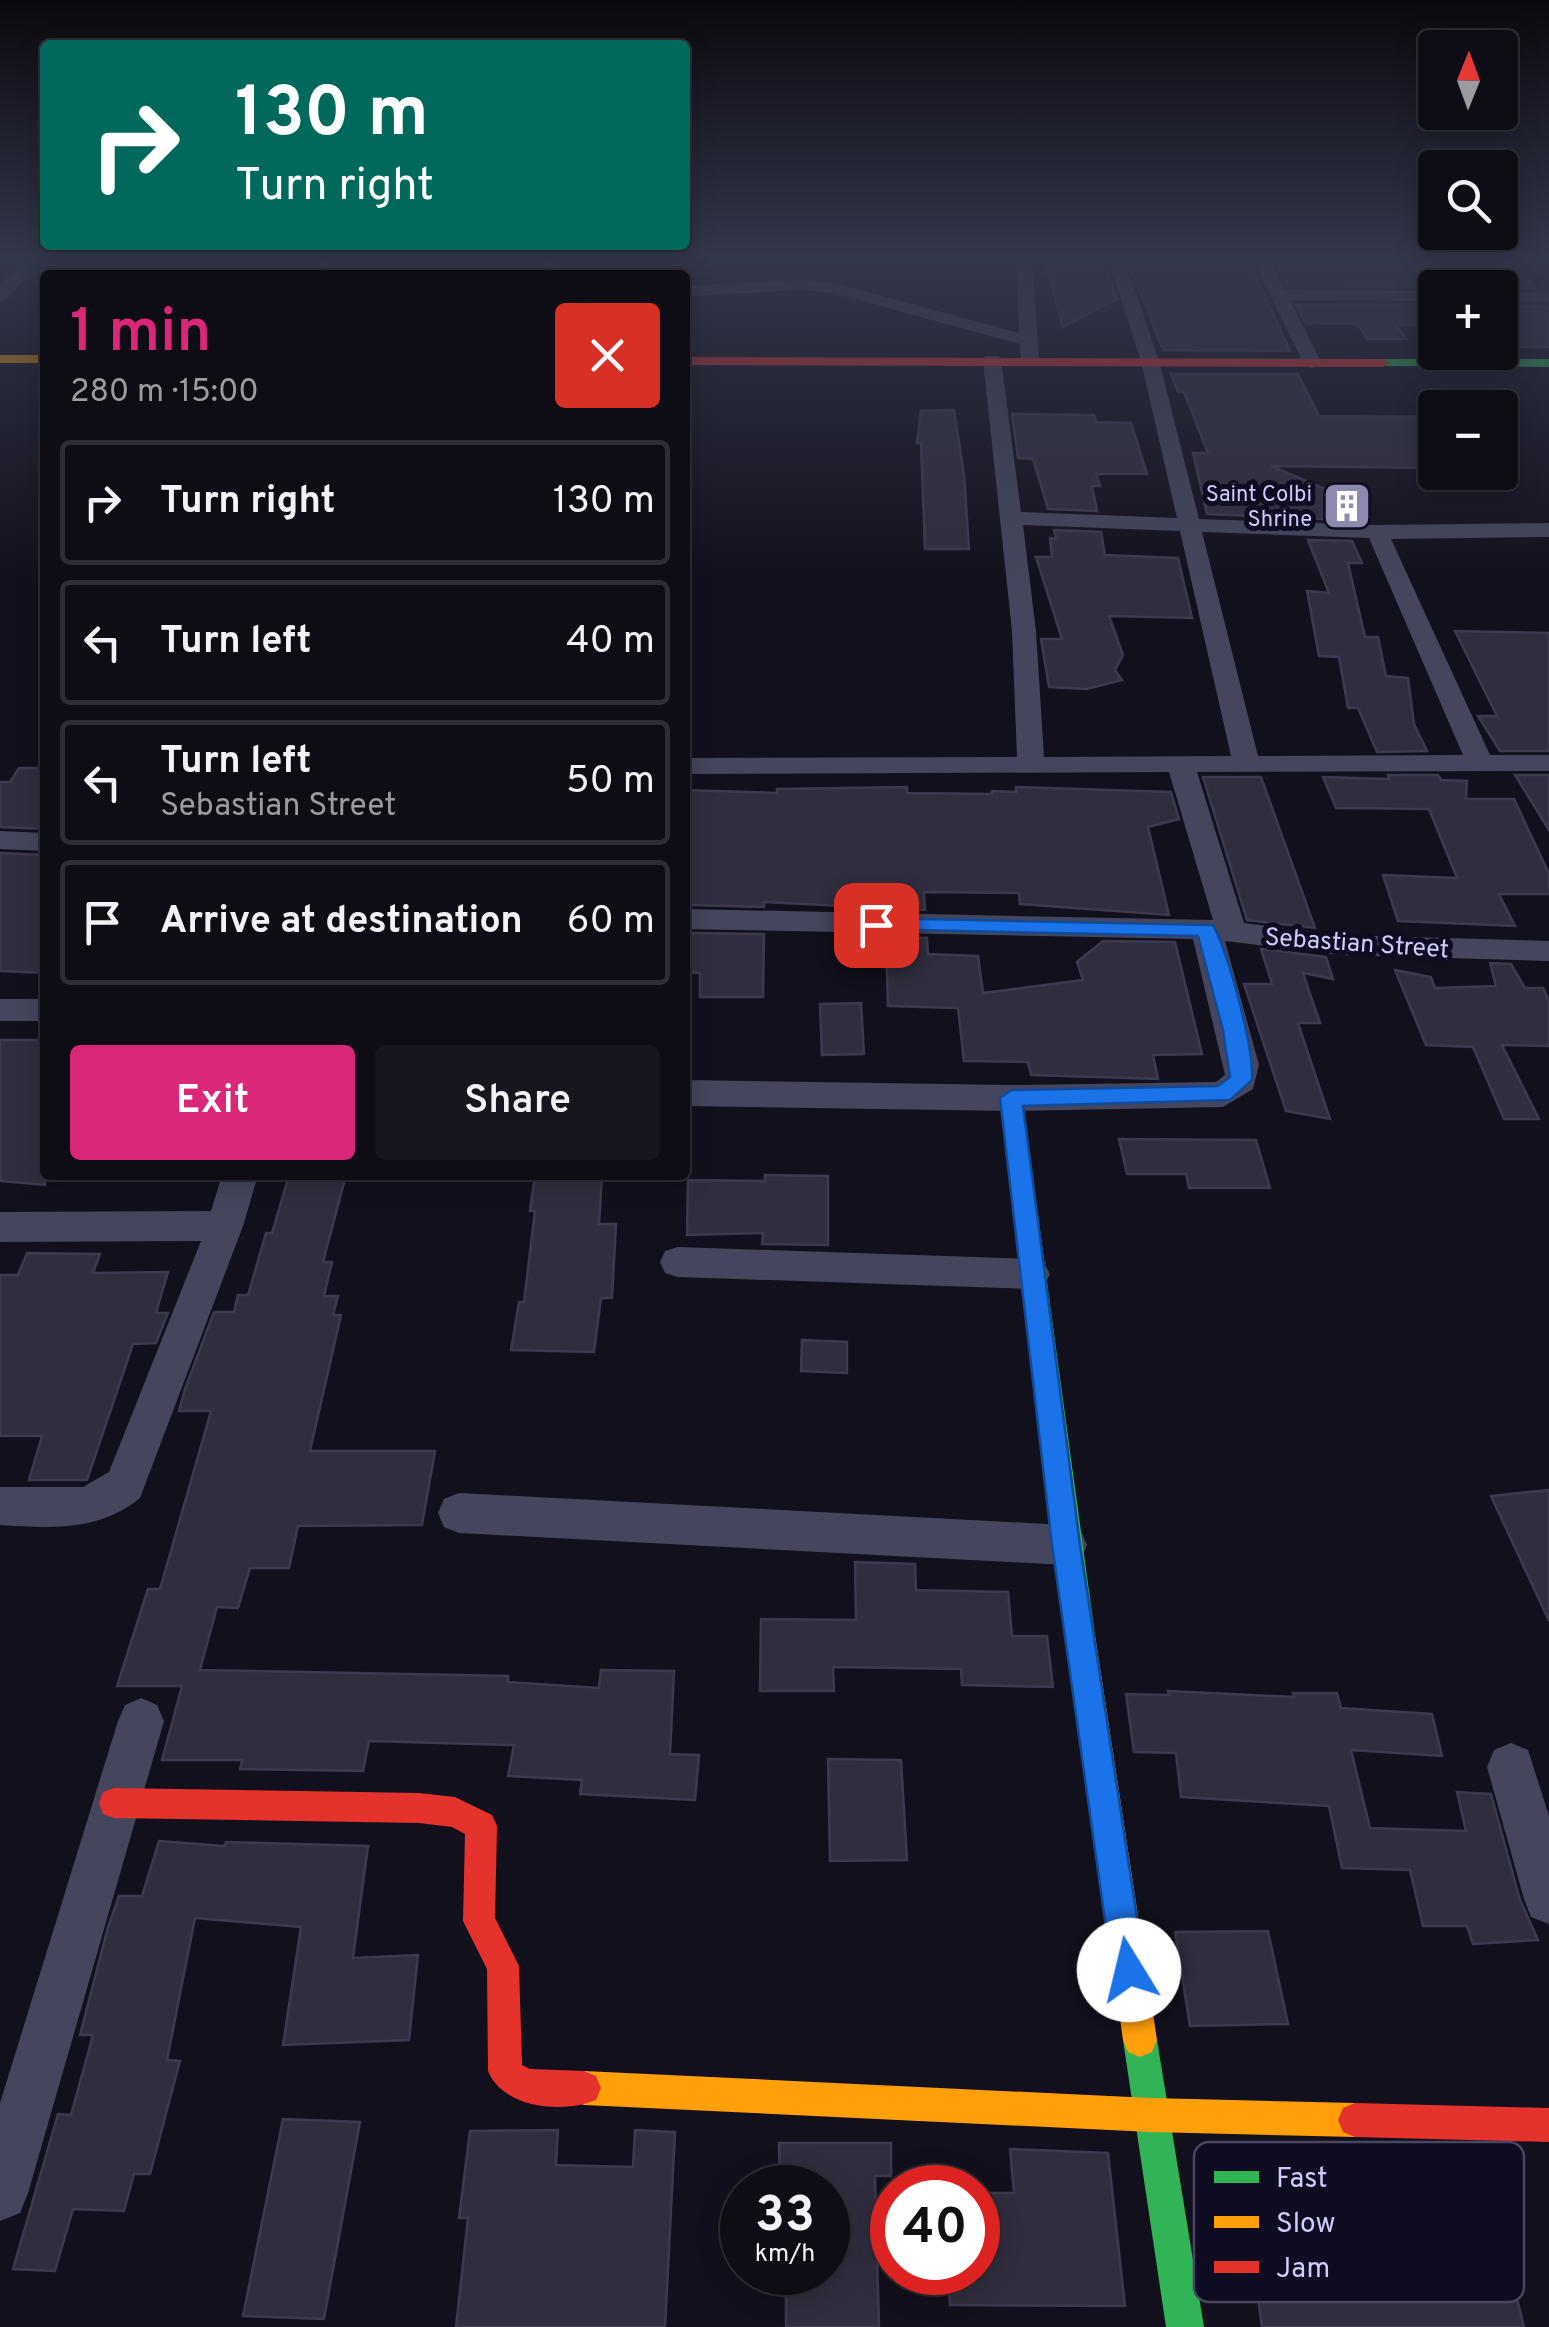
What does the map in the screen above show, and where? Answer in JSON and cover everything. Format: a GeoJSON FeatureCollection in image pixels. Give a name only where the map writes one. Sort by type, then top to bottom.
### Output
{"type":"FeatureCollection","features":[{"type":"Feature","properties":{"kind":"street"},"geometry":{"type":"LineString","coordinates":[[993,367],[1027,664],[1031,767]]}},
{"type":"Feature","properties":{"kind":"street"},"geometry":{"type":"LineString","coordinates":[[1151,367],[1247,766]]}},
{"type":"Feature","properties":{"kind":"street"},"geometry":{"type":"LineString","coordinates":[[1009,518],[1377,532],[1549,530]]}},
{"type":"Feature","properties":{"kind":"street"},"geometry":{"type":"LineString","coordinates":[[1377,532],[1480,763]]}},
{"type":"Feature","properties":{"kind":"street"},"geometry":{"type":"LineString","coordinates":[[690,766],[1549,762]]}},
{"type":"Feature","properties":{"kind":"street"},"geometry":{"type":"LineString","coordinates":[[690,1092],[1206,1098],[1234,1088],[1241,1080],[1242,1065],[1219,930],[1181,766]]}},
{"type":"Feature","properties":{"kind":"street"},"geometry":{"type":"LineString","coordinates":[[0,840],[40,842]]}},
{"type":"Feature","properties":{"kind":"street","name":"Sebastian Street"},"geometry":{"type":"LineString","coordinates":[[690,919],[1219,930],[1339,945],[1549,951]]}},
{"type":"Feature","properties":{"kind":"street"},"geometry":{"type":"LineString","coordinates":[[0,1010],[40,1010]]}},
{"type":"Feature","properties":{"kind":"street"},"geometry":{"type":"LineString","coordinates":[[1011,1098],[1066,1545],[1185,2327]]}},
{"type":"Feature","properties":{"kind":"street"},"geometry":{"type":"LineString","coordinates":[[0,1506],[88,1506],[112,1498],[126,1485],[238,1180]]}},
{"type":"Feature","properties":{"kind":"street"},"geometry":{"type":"LineString","coordinates":[[0,1227],[224,1226]]}},
{"type":"Feature","properties":{"kind":"street"},"geometry":{"type":"LineString","coordinates":[[678,1262],[1031,1274]]}},
{"type":"Feature","properties":{"kind":"street"},"geometry":{"type":"LineString","coordinates":[[460,1514],[1066,1545]]}},
{"type":"Feature","properties":{"kind":"street"},"geometry":{"type":"LineString","coordinates":[[0,2192],[140,1720]]}},
{"type":"Feature","properties":{"kind":"street"},"geometry":{"type":"LineString","coordinates":[[1510,1767],[1549,1899]]}},
{"type":"Feature","properties":{"kind":"street"},"geometry":{"type":"LineString","coordinates":[[114,1804],[418,1808],[469,1817],[481,1826],[479,1921],[498,1950],[503,1966],[505,2071],[510,2080],[524,2086],[1152,2116],[1549,2125]]}},
{"type":"Feature","properties":{"kind":"building"},"geometry":{"type":"Polygon","coordinates":[[[1171,374],[1298,374],[1319,416],[1418,417],[1418,468],[1271,466],[1365,506],[1344,520],[1207,514],[1193,453],[1208,453],[1184,392],[1178,392],[1171,374]]]}},
{"type":"Feature","properties":{"kind":"building"},"geometry":{"type":"Polygon","coordinates":[[[954,410],[969,549],[925,549],[921,443],[917,443],[921,411],[954,410]]]}},
{"type":"Feature","properties":{"kind":"building"},"geometry":{"type":"Polygon","coordinates":[[[1012,414],[1094,415],[1096,422],[1131,423],[1147,474],[1096,474],[1100,486],[1092,486],[1097,511],[1048,509],[1033,459],[1018,458],[1012,414]]]}},
{"type":"Feature","properties":{"kind":"building"},"geometry":{"type":"Polygon","coordinates":[[[1054,530],[1101,532],[1105,555],[1178,558],[1192,618],[1109,616],[1123,655],[1115,670],[1122,680],[1087,689],[1049,687],[1041,639],[1062,639],[1036,557],[1052,557],[1050,538],[1056,539],[1054,530]]]}},
{"type":"Feature","properties":{"kind":"building"},"geometry":{"type":"Polygon","coordinates":[[[1308,540],[1352,541],[1362,563],[1348,563],[1365,637],[1378,637],[1386,676],[1408,678],[1414,724],[1427,751],[1377,752],[1358,708],[1348,708],[1339,657],[1319,656],[1307,591],[1329,593],[1308,540]]]}},
{"type":"Feature","properties":{"kind":"building"},"geometry":{"type":"Polygon","coordinates":[[[1455,631],[1549,633],[1549,751],[1500,751],[1478,716],[1497,716],[1455,631]]]}},
{"type":"Feature","properties":{"kind":"building"},"geometry":{"type":"Polygon","coordinates":[[[19,768],[40,768],[40,829],[0,827],[0,782],[10,782],[19,768]]]}},
{"type":"Feature","properties":{"kind":"building"},"geometry":{"type":"Polygon","coordinates":[[[1388,775],[1438,775],[1441,780],[1467,781],[1466,799],[1514,799],[1549,874],[1549,894],[1499,894],[1515,926],[1398,921],[1383,875],[1457,878],[1429,809],[1336,808],[1323,777],[1389,779],[1388,775]]]}},
{"type":"Feature","properties":{"kind":"building"},"geometry":{"type":"Polygon","coordinates":[[[1515,775],[1549,775],[1549,830],[1515,775]]]}},
{"type":"Feature","properties":{"kind":"building"},"geometry":{"type":"Polygon","coordinates":[[[1203,777],[1261,777],[1315,928],[1247,920],[1203,777]]]}},
{"type":"Feature","properties":{"kind":"building"},"geometry":{"type":"Polygon","coordinates":[[[907,787],[907,793],[992,794],[1016,792],[1016,787],[1171,792],[1179,819],[1148,827],[1169,915],[1020,904],[1019,893],[924,892],[925,910],[764,902],[764,907],[690,905],[690,790],[777,793],[777,789],[907,787]]]}},
{"type":"Feature","properties":{"kind":"building"},"geometry":{"type":"Polygon","coordinates":[[[0,853],[40,855],[40,973],[0,971],[0,853]]]}},
{"type":"Feature","properties":{"kind":"building"},"geometry":{"type":"Polygon","coordinates":[[[690,933],[764,934],[763,997],[700,997],[700,973],[690,972],[690,933]]]}},
{"type":"Feature","properties":{"kind":"building"},"geometry":{"type":"Polygon","coordinates":[[[886,937],[927,938],[928,954],[978,956],[983,993],[1083,980],[1077,962],[1103,941],[1175,942],[1202,1054],[1153,1055],[1158,1079],[1031,1075],[1028,1062],[964,1061],[958,1008],[888,1006],[886,937]]]}},
{"type":"Feature","properties":{"kind":"building"},"geometry":{"type":"Polygon","coordinates":[[[1261,949],[1326,957],[1333,979],[1303,973],[1320,1023],[1298,1023],[1330,1119],[1286,1111],[1244,984],[1272,984],[1261,949]]]}},
{"type":"Feature","properties":{"kind":"building"},"geometry":{"type":"Polygon","coordinates":[[[1490,963],[1511,964],[1525,988],[1543,988],[1549,1001],[1549,1046],[1502,1045],[1539,1119],[1504,1119],[1473,1047],[1426,1045],[1395,970],[1431,977],[1435,988],[1496,986],[1490,963]]]}},
{"type":"Feature","properties":{"kind":"building"},"geometry":{"type":"Polygon","coordinates":[[[861,1003],[864,1054],[822,1055],[820,1004],[861,1003]]]}},
{"type":"Feature","properties":{"kind":"building"},"geometry":{"type":"Polygon","coordinates":[[[0,1040],[40,1040],[40,1180],[45,1180],[45,1185],[0,1181],[0,1040]]]}},
{"type":"Feature","properties":{"kind":"building"},"geometry":{"type":"Polygon","coordinates":[[[1119,1139],[1256,1140],[1270,1188],[1189,1188],[1186,1174],[1127,1174],[1119,1139]]]}},
{"type":"Feature","properties":{"kind":"building"},"geometry":{"type":"Polygon","coordinates":[[[765,1175],[828,1176],[828,1245],[762,1244],[763,1233],[687,1235],[688,1180],[765,1181],[765,1175]]]}},
{"type":"Feature","properties":{"kind":"building"},"geometry":{"type":"Polygon","coordinates":[[[288,1180],[345,1180],[323,1262],[332,1262],[324,1296],[338,1296],[333,1315],[341,1315],[310,1451],[435,1451],[422,1525],[298,1526],[289,1568],[250,1568],[238,1608],[217,1607],[200,1670],[508,1676],[508,1682],[599,1688],[601,1670],[674,1671],[670,1754],[699,1755],[695,1800],[580,1794],[582,1780],[508,1776],[514,1745],[369,1741],[363,1771],[240,1769],[242,1760],[162,1760],[182,1686],[117,1686],[148,1589],[160,1589],[211,1411],[179,1411],[185,1389],[214,1312],[234,1312],[238,1295],[248,1295],[266,1233],[272,1233],[288,1180]]]}},
{"type":"Feature","properties":{"kind":"building"},"geometry":{"type":"Polygon","coordinates":[[[534,1180],[602,1180],[599,1224],[616,1224],[612,1298],[601,1298],[594,1352],[511,1350],[519,1302],[524,1302],[535,1211],[530,1211],[534,1180]]]}},
{"type":"Feature","properties":{"kind":"building"},"geometry":{"type":"Polygon","coordinates":[[[27,1253],[100,1254],[93,1273],[168,1272],[156,1313],[168,1313],[156,1343],[133,1344],[87,1480],[29,1480],[42,1436],[0,1436],[0,1275],[18,1275],[27,1253]]]}},
{"type":"Feature","properties":{"kind":"building"},"geometry":{"type":"Polygon","coordinates":[[[802,1340],[847,1342],[847,1373],[801,1371],[802,1340]]]}},
{"type":"Feature","properties":{"kind":"building"},"geometry":{"type":"Polygon","coordinates":[[[1549,1490],[1549,1621],[1491,1496],[1549,1490]]]}},
{"type":"Feature","properties":{"kind":"building"},"geometry":{"type":"Polygon","coordinates":[[[855,1562],[915,1564],[916,1590],[1008,1592],[1012,1636],[1047,1636],[1053,1687],[962,1685],[961,1669],[833,1667],[834,1691],[760,1691],[761,1619],[856,1620],[855,1562]]]}},
{"type":"Feature","properties":{"kind":"building"},"geometry":{"type":"Polygon","coordinates":[[[1168,1691],[1294,1697],[1293,1693],[1337,1693],[1341,1708],[1432,1714],[1442,1756],[1351,1750],[1370,1828],[1466,1831],[1457,1792],[1491,1794],[1520,1900],[1538,1940],[1473,1944],[1467,1926],[1423,1926],[1410,1870],[1342,1868],[1329,1806],[1181,1797],[1176,1753],[1134,1752],[1126,1694],[1169,1695],[1168,1691]]]}},
{"type":"Feature","properties":{"kind":"building"},"geometry":{"type":"Polygon","coordinates":[[[828,1759],[901,1760],[907,1860],[830,1861],[828,1759]]]}},
{"type":"Feature","properties":{"kind":"building"},"geometry":{"type":"Polygon","coordinates":[[[159,1841],[224,1846],[226,1842],[368,1846],[353,1958],[418,1955],[409,2040],[283,2045],[301,1927],[195,1918],[167,2060],[180,2061],[150,2174],[134,2174],[124,2211],[73,2209],[55,2271],[13,2269],[58,2114],[71,2115],[93,2035],[80,2035],[108,1927],[119,1896],[142,1896],[159,1841]]]}},
{"type":"Feature","properties":{"kind":"building"},"geometry":{"type":"Polygon","coordinates":[[[1268,1931],[1288,2024],[1190,2026],[1175,1932],[1268,1931]]]}},
{"type":"Feature","properties":{"kind":"building"},"geometry":{"type":"Polygon","coordinates":[[[283,2119],[360,2122],[324,2319],[243,2316],[283,2119]]]}},
{"type":"Feature","properties":{"kind":"building"},"geometry":{"type":"Polygon","coordinates":[[[558,2130],[556,2165],[633,2167],[635,2130],[675,2132],[665,2327],[456,2327],[468,2218],[459,2218],[470,2131],[558,2130]]]}},
{"type":"Feature","properties":{"kind":"building"},"geometry":{"type":"Polygon","coordinates":[[[779,2143],[891,2143],[891,2165],[870,2165],[870,2295],[878,2295],[879,2327],[786,2327],[786,2295],[850,2295],[850,2165],[779,2165],[779,2143]]]}},
{"type":"Feature","properties":{"kind":"building"},"geometry":{"type":"Polygon","coordinates":[[[1010,2149],[1108,2153],[1125,2306],[950,2305],[949,2295],[1000,2295],[1000,2193],[1014,2193],[1010,2149]]]}},
{"type":"Feature","properties":{"kind":"building"},"geometry":{"type":"Polygon","coordinates":[[[1258,2302],[1518,2302],[1524,2327],[1262,2327],[1258,2302]]]}},
{"type":"Feature","properties":{"kind":"traffic: fast"},"geometry":{"type":"LineString","coordinates":[[1011,1098],[1081,1635]]}},
{"type":"Feature","properties":{"kind":"traffic: fast"},"geometry":{"type":"LineString","coordinates":[[1140,2040],[1185,2327]]}},
{"type":"Feature","properties":{"kind":"traffic: slow"},"geometry":{"type":"LineString","coordinates":[[1081,1635],[1140,2040]]}},
{"type":"Feature","properties":{"kind":"traffic: slow"},"geometry":{"type":"LineString","coordinates":[[584,2088],[1151,2115],[1355,2120]]}},
{"type":"Feature","properties":{"kind":"traffic: jam"},"geometry":{"type":"LineString","coordinates":[[114,1803],[419,1808],[455,1812],[481,1826],[479,1921],[503,1966],[505,2071],[530,2086],[584,2088]]}},
{"type":"Feature","properties":{"kind":"traffic: jam"},"geometry":{"type":"LineString","coordinates":[[1355,2120],[1549,2125]]}},
{"type":"Feature","properties":{"kind":"place","name":"Saint Colbi Shrine"},"geometry":{"type":"Point","coordinates":[1347,506]}},
{"type":"Feature","properties":{"kind":"route"},"geometry":{"type":"LineString","coordinates":[[876,925],[1206,929],[1234,1030],[1242,1065],[1241,1080],[1222,1094],[1206,1098],[1011,1098],[1066,1545],[1129,1970]]}}]}
